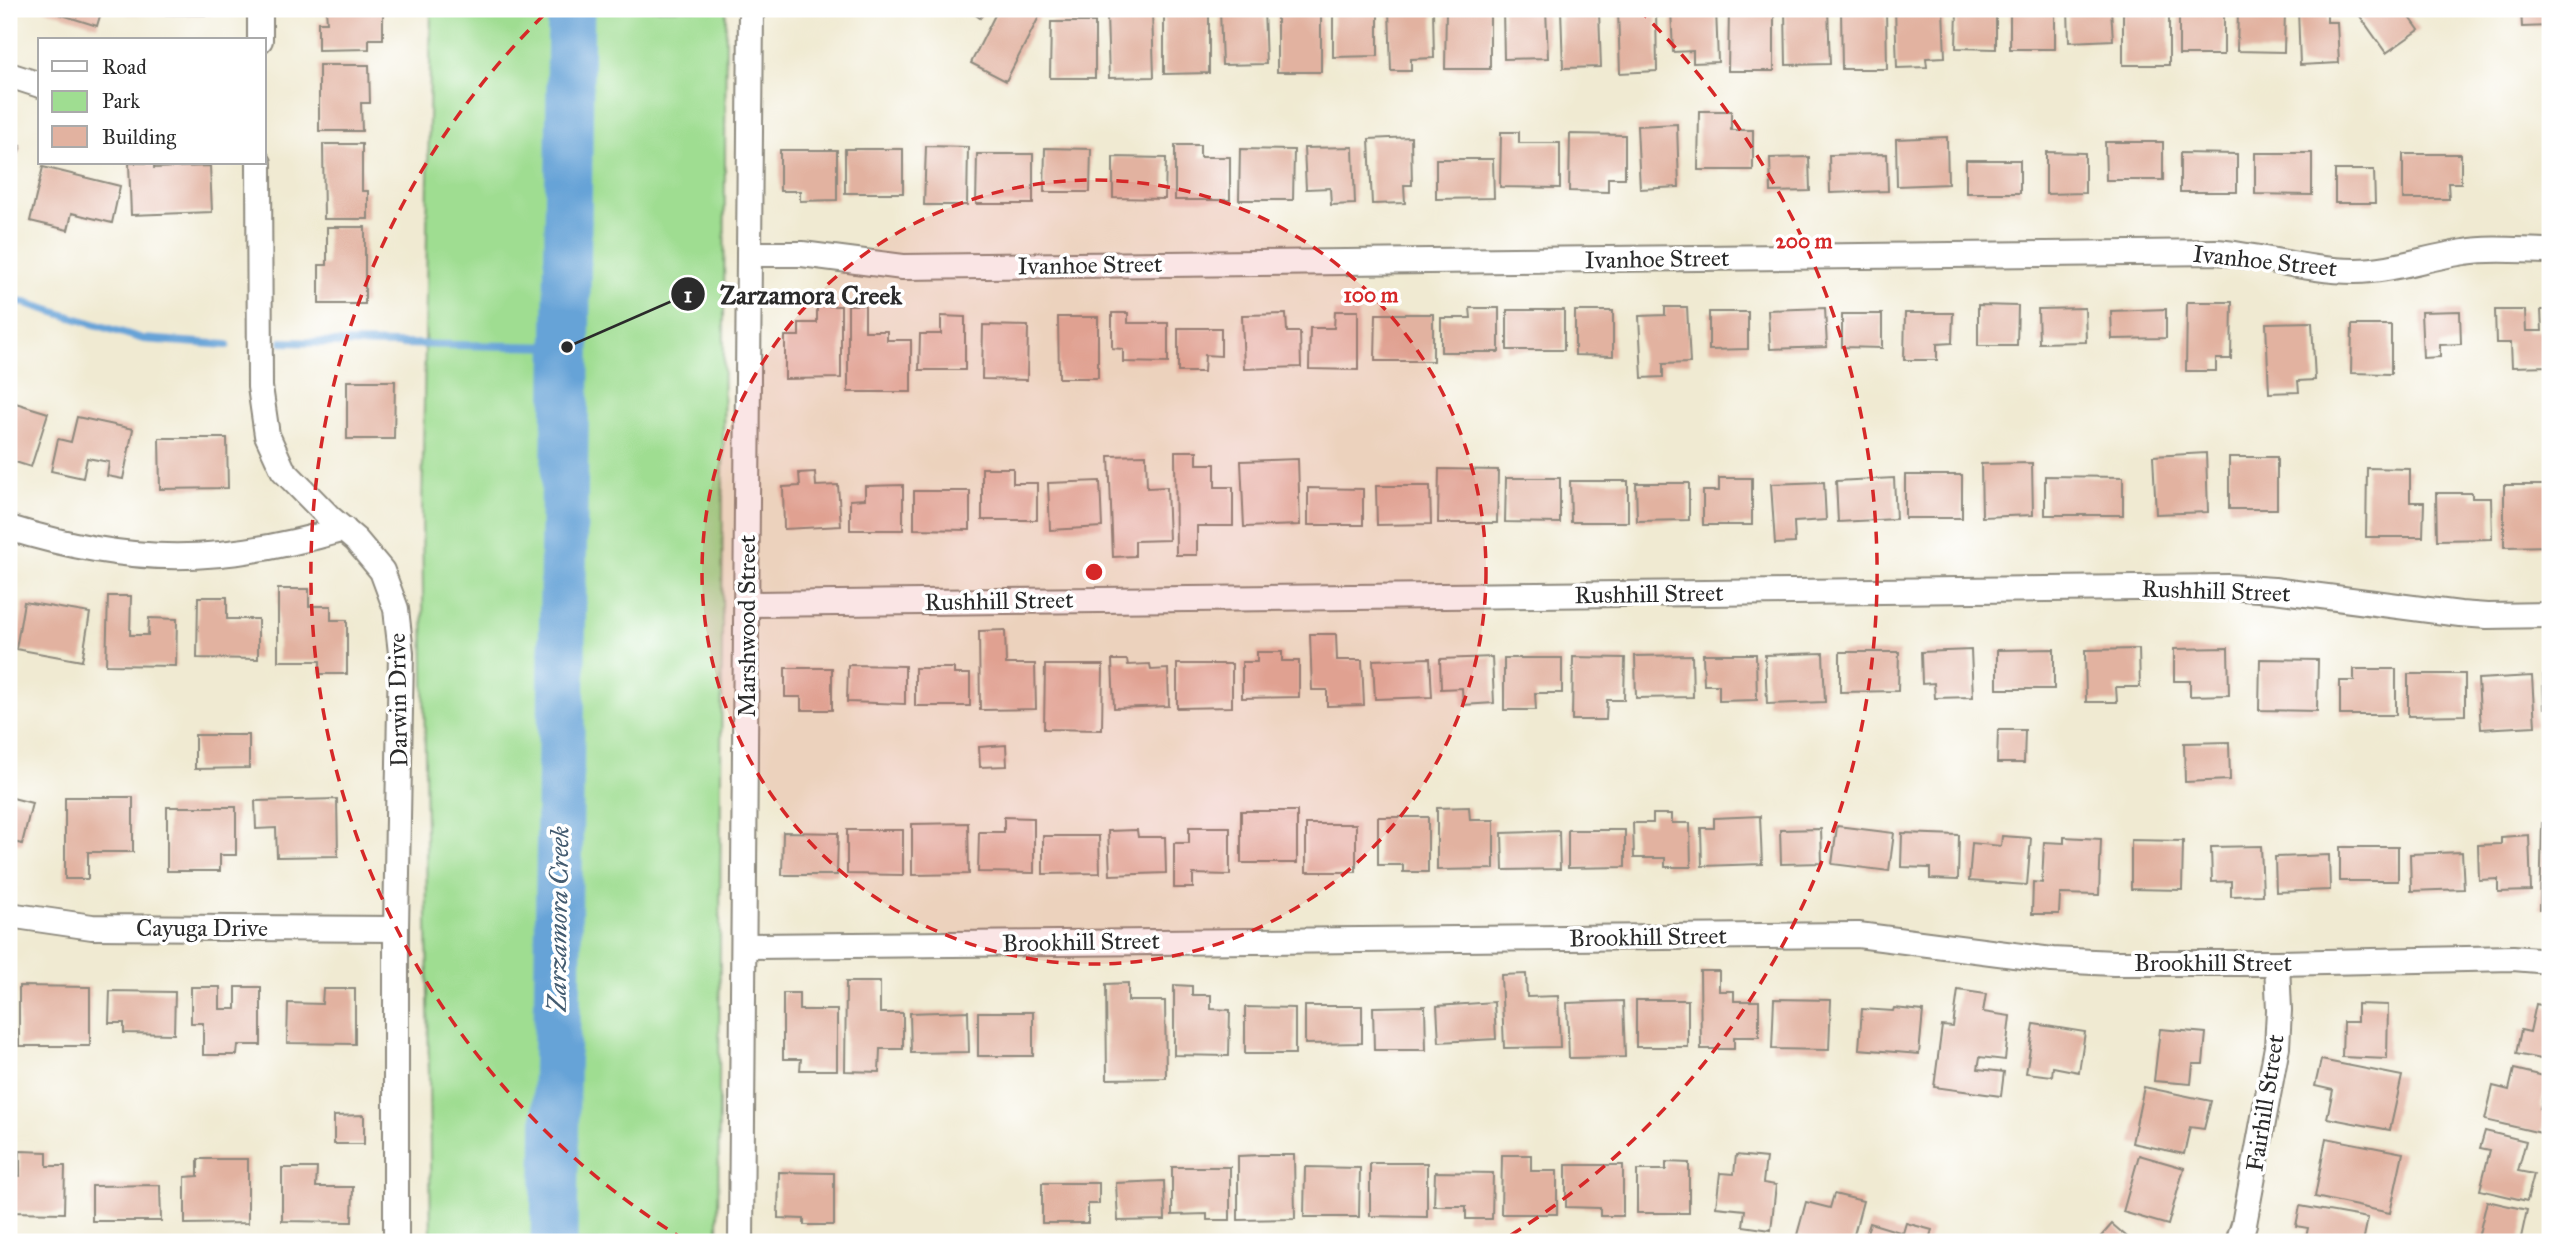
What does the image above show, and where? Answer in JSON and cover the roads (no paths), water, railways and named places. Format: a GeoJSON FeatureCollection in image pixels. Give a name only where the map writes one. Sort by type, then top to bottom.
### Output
{"type":"FeatureCollection","features":[{"type":"Feature","properties":{"kind":"street"},"geometry":{"type":"LineString","coordinates":[[260,9],[260,38]]}},
{"type":"Feature","properties":{"kind":"street","name":"Marshwood Street"},"geometry":{"type":"LineString","coordinates":[[741,1242],[751,9]]}},
{"type":"Feature","properties":{"kind":"street"},"geometry":{"type":"LineString","coordinates":[[9,75],[38,84]]}},
{"type":"Feature","properties":{"kind":"street","name":"Darwin Drive"},"geometry":{"type":"LineString","coordinates":[[260,164],[260,387],[267,435],[283,470],[383,571],[396,609],[401,653],[396,929],[396,1242]]}},
{"type":"Feature","properties":{"kind":"street","name":"Ivanhoe Street"},"geometry":{"type":"LineString","coordinates":[[749,254],[802,254],[903,267],[2217,252],[2356,271],[2395,267],[2469,251],[2550,251]]}},
{"type":"Feature","properties":{"kind":"street"},"geometry":{"type":"LineString","coordinates":[[9,528],[84,548],[135,555],[187,557],[290,545],[344,529]]}},
{"type":"Feature","properties":{"kind":"street","name":"Rushhill Street"},"geometry":{"type":"LineString","coordinates":[[747,604],[2227,587],[2274,590],[2460,614],[2550,615]]}},
{"type":"Feature","properties":{"kind":"street","name":"Cayuga Drive"},"geometry":{"type":"LineString","coordinates":[[9,915],[92,927],[396,929]]}},
{"type":"Feature","properties":{"kind":"street","name":"Brookhill Street"},"geometry":{"type":"LineString","coordinates":[[744,946],[1858,935],[2052,960],[2114,963],[2513,958],[2550,961]]}},
{"type":"Feature","properties":{"kind":"street","name":"Fairhill Street"},"geometry":{"type":"LineString","coordinates":[[2238,1242],[2244,1224],[2277,1047],[2277,963]]}},
{"type":"Feature","properties":{"kind":"waterway","name":"Zarzamora Creek"},"geometry":{"type":"LineString","coordinates":[[554,1242],[571,9]]}},
{"type":"Feature","properties":{"kind":"waterway"},"geometry":{"type":"LineString","coordinates":[[9,298],[143,339],[227,345]]}},
{"type":"Feature","properties":{"kind":"waterway"},"geometry":{"type":"LineString","coordinates":[[282,342],[567,347]]}},
{"type":"Feature","properties":{"kind":"place","name":"Zarzamora Creek"},"geometry":{"type":"Point","coordinates":[567,347]}}]}
